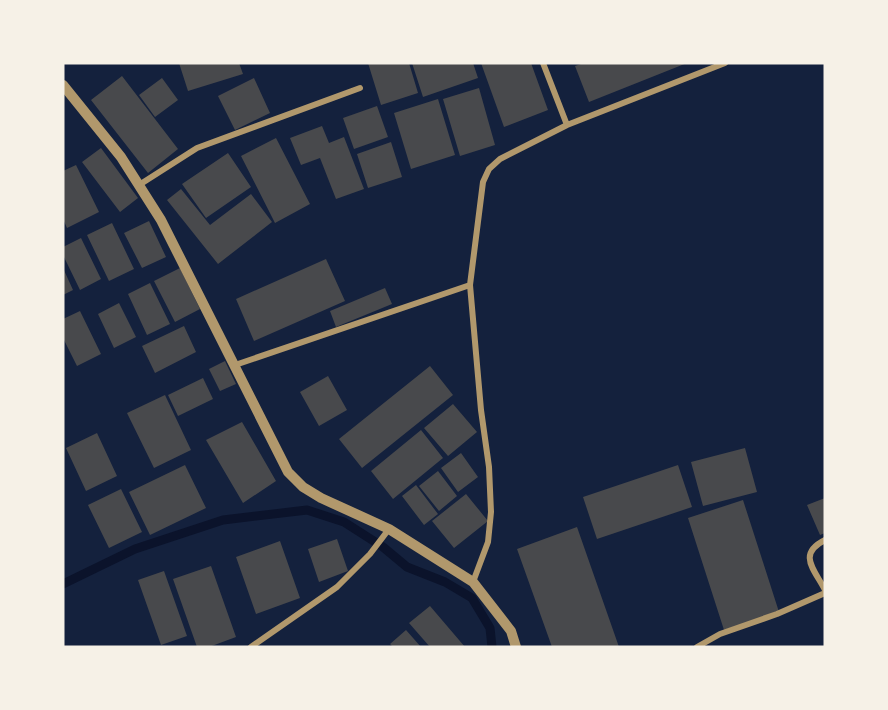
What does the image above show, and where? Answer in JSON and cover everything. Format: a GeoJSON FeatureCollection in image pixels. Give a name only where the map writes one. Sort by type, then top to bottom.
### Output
{"type":"FeatureCollection","features":[{"type":"Feature","properties":{"kind":"street"},"geometry":{"type":"LineString","coordinates":[[543,63],[567,125]]}},
{"type":"Feature","properties":{"kind":"street"},"geometry":{"type":"LineString","coordinates":[[473,582],[488,542],[491,512],[489,467],[481,410],[470,285],[483,182],[489,169],[500,159],[567,125],[725,63]]}},
{"type":"Feature","properties":{"kind":"street"},"geometry":{"type":"LineString","coordinates":[[63,86],[121,157],[161,220],[288,472],[303,487],[321,498],[387,531],[473,582],[511,631],[516,647]]}},
{"type":"Feature","properties":{"kind":"street"},"geometry":{"type":"LineString","coordinates":[[138,185],[196,148],[360,88]]}},
{"type":"Feature","properties":{"kind":"street"},"geometry":{"type":"LineString","coordinates":[[235,365],[470,285]]}},
{"type":"Feature","properties":{"kind":"street"},"geometry":{"type":"LineString","coordinates":[[251,647],[337,587],[370,554],[387,531]]}},
{"type":"Feature","properties":{"kind":"street"},"geometry":{"type":"LineString","coordinates":[[698,647],[720,634],[777,614],[825,591],[808,555],[813,546],[825,540]]}},
{"type":"Feature","properties":{"kind":"building"},"geometry":{"type":"Polygon","coordinates":[[[179,63],[239,63],[243,74],[188,91],[179,63]]]}},
{"type":"Feature","properties":{"kind":"building"},"geometry":{"type":"Polygon","coordinates":[[[368,63],[409,63],[418,93],[381,105],[368,63]]]}},
{"type":"Feature","properties":{"kind":"building"},"geometry":{"type":"Polygon","coordinates":[[[412,63],[473,63],[478,78],[423,97],[412,63]]]}},
{"type":"Feature","properties":{"kind":"building"},"geometry":{"type":"Polygon","coordinates":[[[481,63],[531,63],[548,110],[504,127],[481,63]]]}},
{"type":"Feature","properties":{"kind":"building"},"geometry":{"type":"Polygon","coordinates":[[[584,63],[687,63],[589,102],[575,66],[584,63]]]}},
{"type":"Feature","properties":{"kind":"building"},"geometry":{"type":"Polygon","coordinates":[[[122,76],[178,149],[148,173],[91,100],[122,76]]]}},
{"type":"Feature","properties":{"kind":"building"},"geometry":{"type":"Polygon","coordinates":[[[162,78],[178,100],[155,117],[139,95],[162,78]]]}},
{"type":"Feature","properties":{"kind":"building"},"geometry":{"type":"Polygon","coordinates":[[[254,78],[270,113],[235,130],[218,96],[254,78]]]}},
{"type":"Feature","properties":{"kind":"building"},"geometry":{"type":"Polygon","coordinates":[[[479,88],[495,145],[460,156],[443,99],[479,88]]]}},
{"type":"Feature","properties":{"kind":"building"},"geometry":{"type":"Polygon","coordinates":[[[438,99],[455,155],[411,169],[394,113],[438,99]]]}},
{"type":"Feature","properties":{"kind":"building"},"geometry":{"type":"Polygon","coordinates":[[[377,106],[388,137],[354,149],[343,118],[377,106]]]}},
{"type":"Feature","properties":{"kind":"building"},"geometry":{"type":"Polygon","coordinates":[[[322,126],[329,143],[344,137],[364,189],[336,199],[320,158],[301,165],[290,138],[322,126]]]}},
{"type":"Feature","properties":{"kind":"building"},"geometry":{"type":"Polygon","coordinates":[[[276,138],[310,204],[275,223],[241,156],[276,138]]]}},
{"type":"Feature","properties":{"kind":"building"},"geometry":{"type":"Polygon","coordinates":[[[391,142],[402,177],[368,188],[357,154],[391,142]]]}},
{"type":"Feature","properties":{"kind":"building"},"geometry":{"type":"Polygon","coordinates":[[[101,148],[138,198],[120,212],[82,162],[101,148]]]}},
{"type":"Feature","properties":{"kind":"building"},"geometry":{"type":"Polygon","coordinates":[[[228,153],[251,187],[206,218],[182,184],[228,153]]]}},
{"type":"Feature","properties":{"kind":"building"},"geometry":{"type":"Polygon","coordinates":[[[76,165],[99,212],[67,228],[63,219],[63,171],[76,165]]]}},
{"type":"Feature","properties":{"kind":"building"},"geometry":{"type":"Polygon","coordinates":[[[181,189],[210,225],[251,194],[272,222],[218,264],[167,200],[181,189]]]}},
{"type":"Feature","properties":{"kind":"building"},"geometry":{"type":"Polygon","coordinates":[[[149,221],[166,257],[142,268],[124,233],[149,221]]]}},
{"type":"Feature","properties":{"kind":"building"},"geometry":{"type":"Polygon","coordinates":[[[112,223],[134,269],[109,281],[87,235],[112,223]]]}},
{"type":"Feature","properties":{"kind":"building"},"geometry":{"type":"Polygon","coordinates":[[[81,238],[101,279],[80,290],[63,255],[63,247],[81,238]]]}},
{"type":"Feature","properties":{"kind":"building"},"geometry":{"type":"Polygon","coordinates":[[[326,259],[345,301],[254,341],[236,299],[326,259]]]}},
{"type":"Feature","properties":{"kind":"building"},"geometry":{"type":"Polygon","coordinates":[[[63,268],[73,290],[63,295],[63,268]]]}},
{"type":"Feature","properties":{"kind":"building"},"geometry":{"type":"Polygon","coordinates":[[[180,268],[200,309],[175,322],[154,281],[180,268]]]}},
{"type":"Feature","properties":{"kind":"building"},"geometry":{"type":"Polygon","coordinates":[[[150,283],[170,324],[147,335],[128,294],[150,283]]]}},
{"type":"Feature","properties":{"kind":"building"},"geometry":{"type":"Polygon","coordinates":[[[385,288],[392,304],[336,327],[330,311],[385,288]]]}},
{"type":"Feature","properties":{"kind":"building"},"geometry":{"type":"Polygon","coordinates":[[[119,303],[136,337],[114,348],[98,314],[119,303]]]}},
{"type":"Feature","properties":{"kind":"building"},"geometry":{"type":"Polygon","coordinates":[[[80,311],[101,354],[77,366],[63,338],[63,319],[80,311]]]}},
{"type":"Feature","properties":{"kind":"building"},"geometry":{"type":"Polygon","coordinates":[[[184,326],[196,352],[155,373],[142,346],[184,326]]]}},
{"type":"Feature","properties":{"kind":"building"},"geometry":{"type":"Polygon","coordinates":[[[225,361],[236,384],[220,391],[209,369],[225,361]]]}},
{"type":"Feature","properties":{"kind":"building"},"geometry":{"type":"Polygon","coordinates":[[[430,366],[453,395],[362,468],[339,439],[430,366]]]}},
{"type":"Feature","properties":{"kind":"building"},"geometry":{"type":"Polygon","coordinates":[[[328,376],[347,410],[319,426],[300,392],[328,376]]]}},
{"type":"Feature","properties":{"kind":"building"},"geometry":{"type":"Polygon","coordinates":[[[203,378],[213,399],[178,416],[168,395],[203,378]]]}},
{"type":"Feature","properties":{"kind":"building"},"geometry":{"type":"Polygon","coordinates":[[[165,395],[191,450],[154,468],[127,413],[165,395]]]}},
{"type":"Feature","properties":{"kind":"building"},"geometry":{"type":"Polygon","coordinates":[[[453,404],[477,432],[448,456],[424,428],[453,404]]]}},
{"type":"Feature","properties":{"kind":"building"},"geometry":{"type":"Polygon","coordinates":[[[242,422],[276,481],[243,503],[206,440],[242,422]]]}},
{"type":"Feature","properties":{"kind":"building"},"geometry":{"type":"Polygon","coordinates":[[[421,430],[443,458],[393,499],[371,471],[421,430]]]}},
{"type":"Feature","properties":{"kind":"building"},"geometry":{"type":"Polygon","coordinates":[[[97,433],[117,476],[86,491],[66,448],[97,433]]]}},
{"type":"Feature","properties":{"kind":"building"},"geometry":{"type":"Polygon","coordinates":[[[745,448],[757,492],[703,506],[691,462],[745,448]]]}},
{"type":"Feature","properties":{"kind":"building"},"geometry":{"type":"Polygon","coordinates":[[[461,453],[478,477],[458,492],[441,468],[461,453]]]}},
{"type":"Feature","properties":{"kind":"building"},"geometry":{"type":"Polygon","coordinates":[[[185,465],[206,508],[150,535],[129,492],[185,465]]]}},
{"type":"Feature","properties":{"kind":"building"},"geometry":{"type":"Polygon","coordinates":[[[678,465],[692,507],[597,539],[583,497],[678,465]]]}},
{"type":"Feature","properties":{"kind":"building"},"geometry":{"type":"Polygon","coordinates":[[[438,471],[457,496],[439,511],[419,486],[438,471]]]}},
{"type":"Feature","properties":{"kind":"building"},"geometry":{"type":"Polygon","coordinates":[[[416,485],[438,514],[424,525],[402,496],[416,485]]]}},
{"type":"Feature","properties":{"kind":"building"},"geometry":{"type":"Polygon","coordinates":[[[121,489],[142,532],[109,548],[88,505],[121,489]]]}},
{"type":"Feature","properties":{"kind":"building"},"geometry":{"type":"Polygon","coordinates":[[[466,494],[488,521],[454,548],[432,521],[466,494]]]}},
{"type":"Feature","properties":{"kind":"building"},"geometry":{"type":"Polygon","coordinates":[[[825,498],[825,533],[820,535],[807,505],[825,498]]]}},
{"type":"Feature","properties":{"kind":"building"},"geometry":{"type":"Polygon","coordinates":[[[743,500],[779,612],[724,630],[688,518],[743,500]]]}},
{"type":"Feature","properties":{"kind":"building"},"geometry":{"type":"Polygon","coordinates":[[[577,527],[619,647],[552,647],[517,549],[577,527]]]}},
{"type":"Feature","properties":{"kind":"building"},"geometry":{"type":"Polygon","coordinates":[[[337,539],[348,571],[319,582],[308,549],[337,539]]]}},
{"type":"Feature","properties":{"kind":"building"},"geometry":{"type":"Polygon","coordinates":[[[280,541],[300,598],[256,614],[236,557],[280,541]]]}},
{"type":"Feature","properties":{"kind":"building"},"geometry":{"type":"Polygon","coordinates":[[[211,566],[236,637],[209,647],[197,647],[173,579],[211,566]]]}},
{"type":"Feature","properties":{"kind":"building"},"geometry":{"type":"Polygon","coordinates":[[[164,571],[187,636],[161,645],[138,580],[164,571]]]}},
{"type":"Feature","properties":{"kind":"building"},"geometry":{"type":"Polygon","coordinates":[[[430,606],[465,647],[430,647],[409,623],[430,606]]]}},
{"type":"Feature","properties":{"kind":"building"},"geometry":{"type":"Polygon","coordinates":[[[406,630],[421,647],[393,647],[390,644],[406,630]]]}},
{"type":"Feature","properties":{"kind":"waterway"},"geometry":{"type":"LineString","coordinates":[[63,584],[135,549],[223,520],[307,510],[344,522],[383,547],[407,567],[445,582],[472,598],[490,628],[492,647]]}}]}
